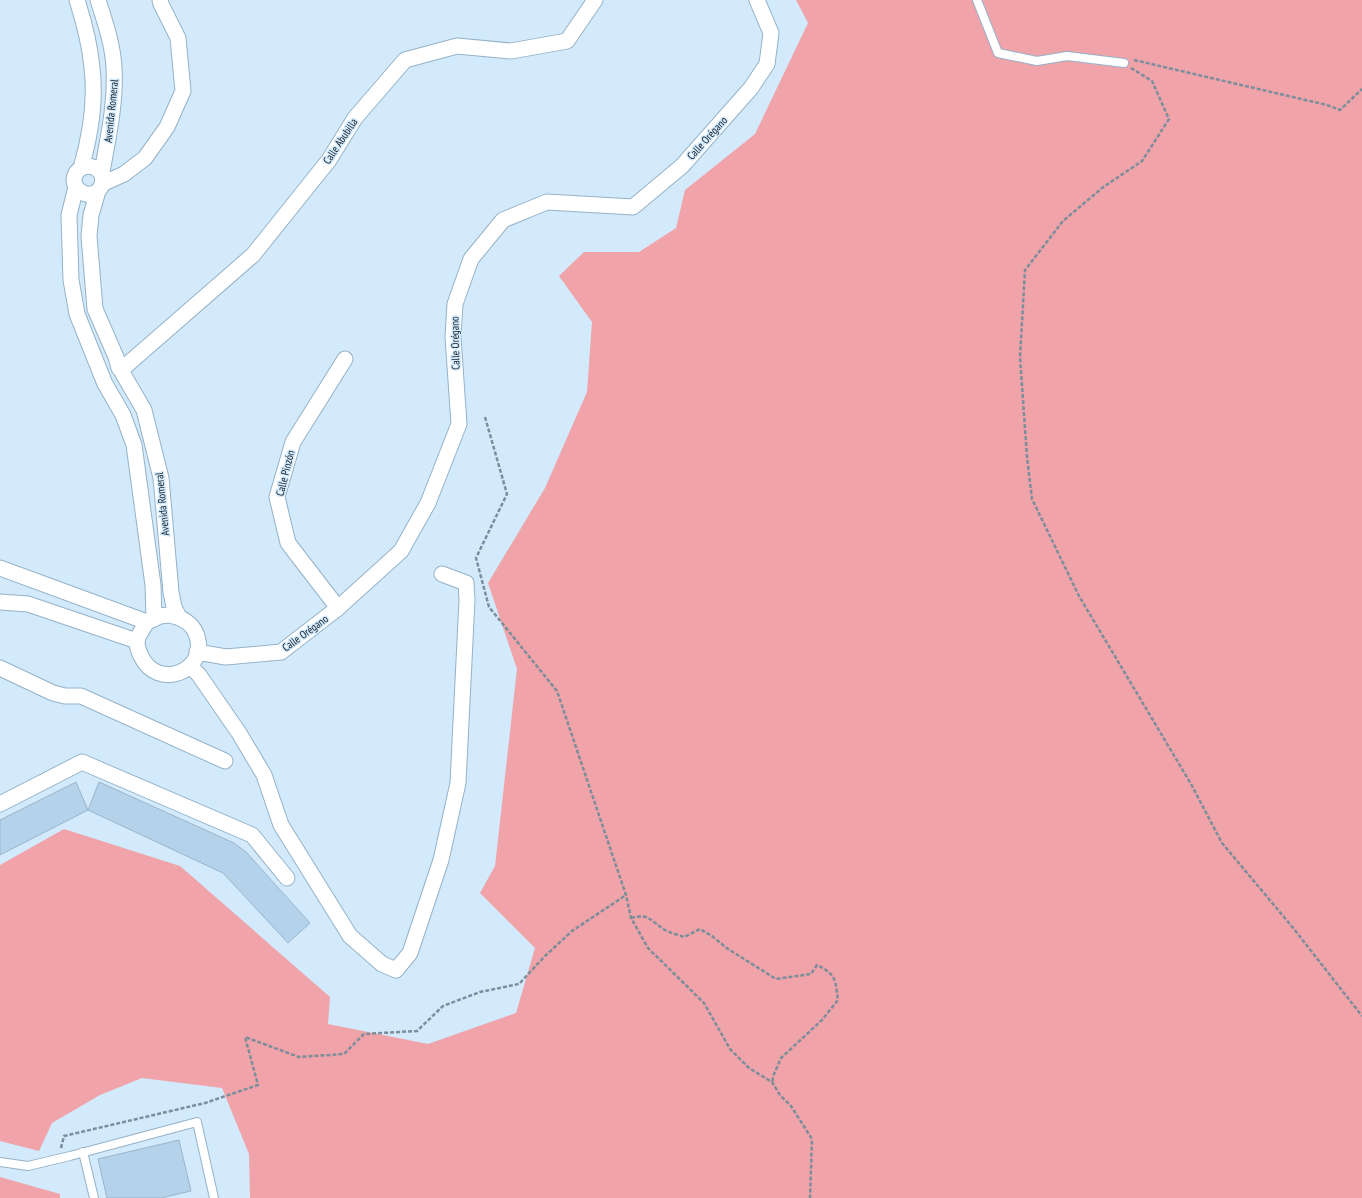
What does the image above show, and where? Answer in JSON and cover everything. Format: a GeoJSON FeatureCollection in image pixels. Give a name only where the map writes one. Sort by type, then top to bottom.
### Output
{"type":"FeatureCollection","features":[{"type":"Feature","properties":{"kind":"street","name":"Avenida Romeral"},"geometry":{"type":"LineString","coordinates":[[77,0],[88,42],[92,70],[91,120],[81,168]]}},
{"type":"Feature","properties":{"kind":"street","name":"Avenida Romeral"},"geometry":{"type":"LineString","coordinates":[[98,0],[111,44],[114,68],[114,90],[108,144],[101,183],[90,215],[89,236],[95,309],[121,371],[144,410],[161,478],[171,592],[174,607],[179,617]]}},
{"type":"Feature","properties":{"kind":"street"},"geometry":{"type":"LineString","coordinates":[[101,183],[97,169],[89,166],[81,168],[75,175],[74,179],[76,187],[82,193],[90,194],[101,183],[124,174],[134,167],[145,158],[167,127],[184,91],[178,38],[160,4],[160,0]]}},
{"type":"Feature","properties":{"kind":"street","name":"Calle Abubilla"},"geometry":{"type":"LineString","coordinates":[[103,380],[109,386],[116,387],[121,383],[124,377],[121,371],[253,254],[329,160],[355,118],[405,60],[457,46],[511,51],[566,41],[595,0]]}},
{"type":"Feature","properties":{"kind":"street","name":"Calle Orégano"},"geometry":{"type":"LineString","coordinates":[[197,652],[226,656],[281,652],[338,608],[401,551],[428,503],[459,424],[453,337],[456,304],[471,259],[503,220],[547,202],[633,207],[682,166],[751,88],[767,64],[771,33],[757,0]]}},
{"type":"Feature","properties":{"kind":"street","name":"Avenida Romeral"},"geometry":{"type":"LineString","coordinates":[[76,187],[69,215],[71,280],[77,314],[103,380],[123,415],[134,445],[153,585],[150,620]]}},
{"type":"Feature","properties":{"kind":"street","name":"Calle Pinzón"},"geometry":{"type":"LineString","coordinates":[[338,608],[288,543],[277,497],[293,442],[345,359]]}},
{"type":"Feature","properties":{"kind":"street"},"geometry":{"type":"LineString","coordinates":[[0,568],[150,620]]}},
{"type":"Feature","properties":{"kind":"street"},"geometry":{"type":"LineString","coordinates":[[190,666],[199,675],[239,733],[264,775],[281,825],[350,936],[382,964],[396,970],[410,953],[441,860],[458,783],[466,583],[442,574]]}},
{"type":"Feature","properties":{"kind":"street"},"geometry":{"type":"LineString","coordinates":[[0,602],[28,604],[137,641]]}},
{"type":"Feature","properties":{"kind":"street"},"geometry":{"type":"LineString","coordinates":[[169,615],[179,617],[187,622],[197,636],[199,647],[196,657],[190,666],[181,673],[172,675],[161,674],[151,670],[144,662],[139,652],[137,641],[150,620],[160,616],[169,615]]}},
{"type":"Feature","properties":{"kind":"street"},"geometry":{"type":"LineString","coordinates":[[0,668],[53,693],[65,696],[81,696],[225,761]]}},
{"type":"Feature","properties":{"kind":"street"},"geometry":{"type":"LineString","coordinates":[[0,804],[82,762],[252,835],[287,878]]}},
{"type":"Feature","properties":{"kind":"lane"},"geometry":{"type":"LineString","coordinates":[[978,0],[998,53],[1037,61],[1067,56],[1124,63]]}},
{"type":"Feature","properties":{"kind":"lane"},"geometry":{"type":"LineString","coordinates":[[0,1162],[28,1166],[197,1122],[214,1198]]}},
{"type":"Feature","properties":{"kind":"lane"},"geometry":{"type":"LineString","coordinates":[[84,1152],[94,1198]]}},
{"type":"Feature","properties":{"kind":"path"},"geometry":{"type":"LineString","coordinates":[[1124,63],[1135,60],[1320,103],[1340,110],[1362,89]]}},
{"type":"Feature","properties":{"kind":"path"},"geometry":{"type":"LineString","coordinates":[[1124,63],[1152,81],[1168,119],[1142,162],[1102,188],[1062,221],[1025,270],[1020,357],[1027,457],[1032,499],[1079,596],[1191,784],[1222,843],[1362,1016]]}},
{"type":"Feature","properties":{"kind":"path"},"geometry":{"type":"LineString","coordinates":[[485,417],[507,494],[476,558],[489,607],[557,691],[626,896],[631,918],[648,948],[704,1003],[730,1049],[749,1068],[772,1082],[780,1095],[791,1106],[812,1139],[810,1198]]}},
{"type":"Feature","properties":{"kind":"path"},"geometry":{"type":"LineString","coordinates":[[59,1158],[64,1136],[205,1103],[258,1085],[245,1037],[299,1057],[344,1054],[364,1034],[417,1031],[443,1006],[480,992],[519,984],[545,956],[572,932],[626,896]]}},
{"type":"Feature","properties":{"kind":"path"},"geometry":{"type":"LineString","coordinates":[[631,918],[641,915],[653,920],[667,931],[684,937],[700,929],[712,936],[728,950],[776,979],[810,974],[818,965],[827,970],[834,977],[838,1000],[822,1020],[781,1058],[772,1082]]}},
{"type":"Feature","properties":{"kind":"shaded area"},"geometry":{"type":"Polygon","coordinates":[[[796,0],[1362,0],[1362,1198],[250,1198],[249,1154],[222,1088],[142,1078],[100,1095],[52,1123],[39,1151],[0,1141],[0,865],[64,829],[180,866],[330,997],[328,1024],[428,1044],[516,1013],[535,948],[480,893],[495,866],[517,669],[488,583],[545,488],[587,392],[592,322],[559,276],[584,252],[639,252],[676,228],[685,190],[755,134],[808,23],[796,0]]]}},
{"type":"Feature","properties":{"kind":"shaded area"},"geometry":{"type":"Polygon","coordinates":[[[0,1177],[60,1194],[60,1198],[0,1198],[0,1177]]]}},
{"type":"Feature","properties":{"kind":"building"},"geometry":{"type":"Polygon","coordinates":[[[76,782],[88,810],[0,855],[0,820],[76,782]]]}},
{"type":"Feature","properties":{"kind":"building"},"geometry":{"type":"Polygon","coordinates":[[[99,782],[234,843],[246,852],[310,923],[288,943],[223,873],[88,810],[99,782]]]}},
{"type":"Feature","properties":{"kind":"building"},"geometry":{"type":"Polygon","coordinates":[[[179,1140],[191,1191],[161,1198],[107,1198],[98,1159],[179,1140]]]}}]}
